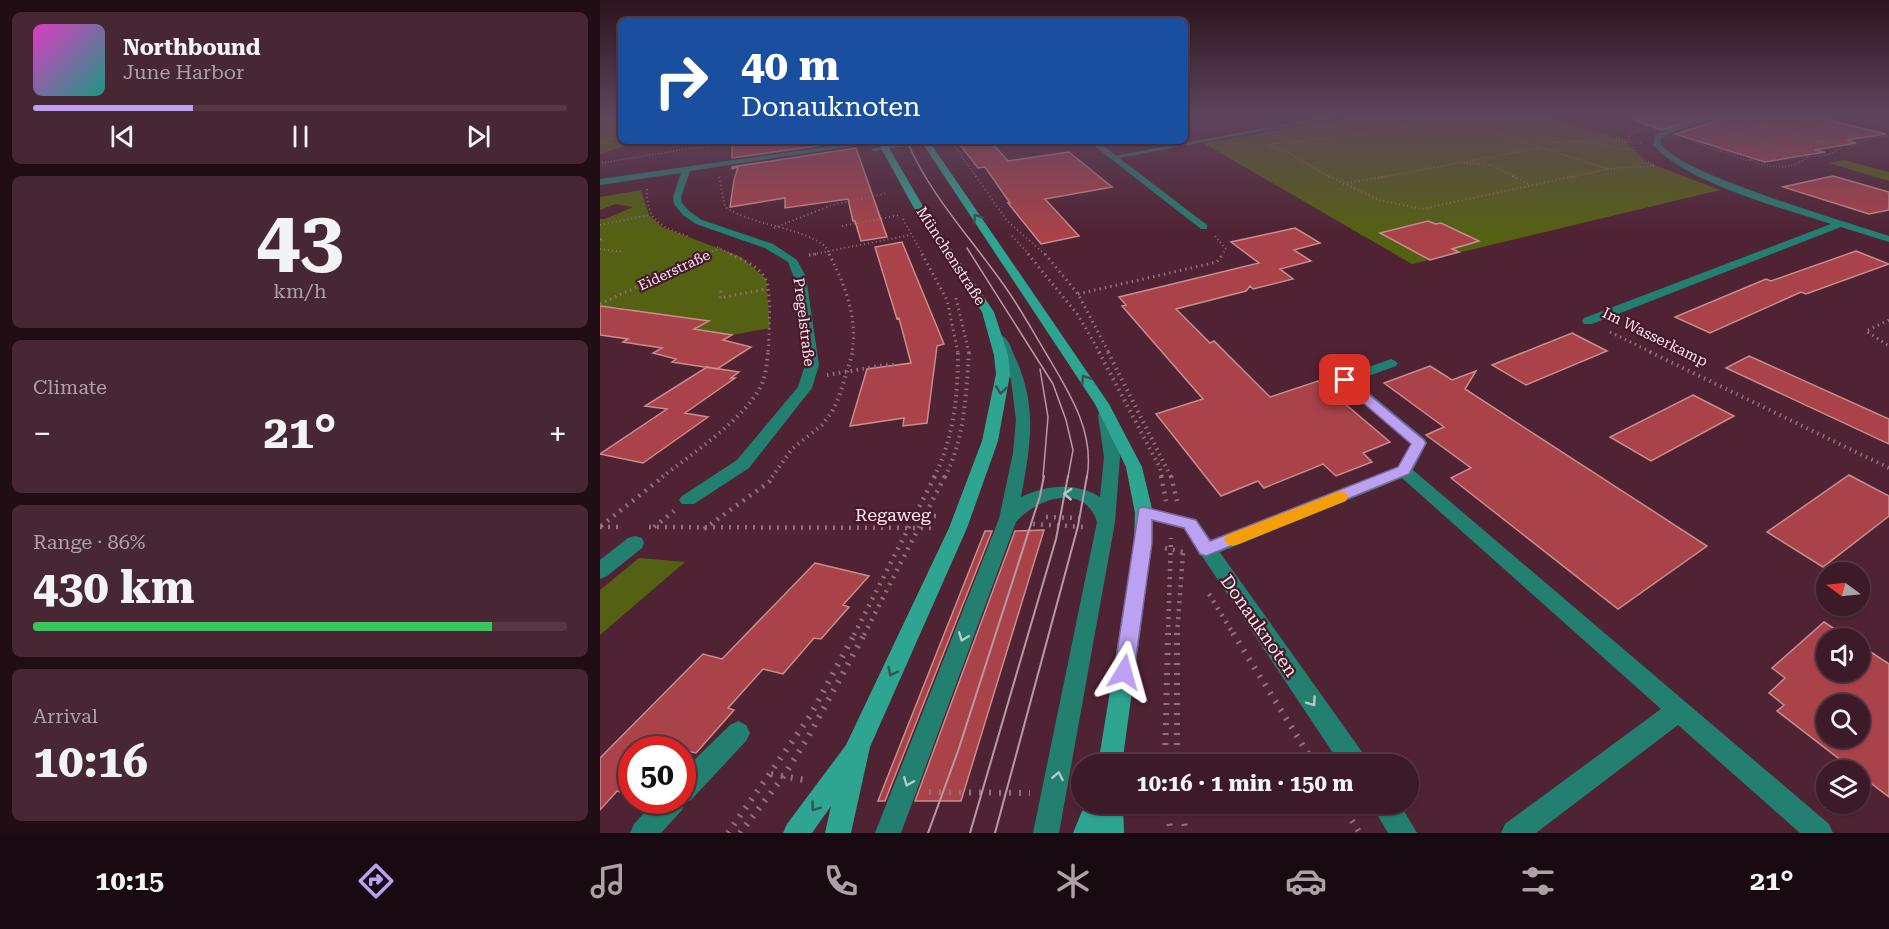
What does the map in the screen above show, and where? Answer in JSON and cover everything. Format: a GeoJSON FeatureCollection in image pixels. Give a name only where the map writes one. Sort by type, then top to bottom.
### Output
{"type":"FeatureCollection","features":[{"type":"Feature","properties":{"kind":"main road","name":"Münchenstraße"},"geometry":{"type":"LineString","coordinates":[[889,155],[919,208],[988,312],[1001,355],[1003,375],[990,441],[957,529]]}},
{"type":"Feature","properties":{"kind":"main road"},"geometry":{"type":"LineString","coordinates":[[938,155],[1102,404],[1134,467],[1144,529],[1112,754]]}},
{"type":"Feature","properties":{"kind":"main road"},"geometry":{"type":"LineString","coordinates":[[838,833],[858,747],[957,529]]}},
{"type":"Feature","properties":{"kind":"main road"},"geometry":{"type":"LineString","coordinates":[[795,833],[858,747]]}},
{"type":"Feature","properties":{"kind":"main road"},"geometry":{"type":"LineString","coordinates":[[1086,833],[1094,814]]}},
{"type":"Feature","properties":{"kind":"main road"},"geometry":{"type":"LineString","coordinates":[[1111,814],[1112,833]]}},
{"type":"Feature","properties":{"kind":"street"},"geometry":{"type":"LineString","coordinates":[[600,182],[686,169],[728,168],[809,155]]}},
{"type":"Feature","properties":{"kind":"street"},"geometry":{"type":"LineString","coordinates":[[1110,155],[1204,227]]}},
{"type":"Feature","properties":{"kind":"street"},"geometry":{"type":"LineString","coordinates":[[1113,157],[1125,155]]}},
{"type":"Feature","properties":{"kind":"street"},"geometry":{"type":"LineString","coordinates":[[1665,155],[1682,166],[1715,180],[1889,239]]}},
{"type":"Feature","properties":{"kind":"street","name":"Pregelstraße"},"geometry":{"type":"LineString","coordinates":[[686,169],[677,197],[682,208],[699,222],[748,238],[777,250],[792,260],[800,277],[812,365],[809,378],[791,407],[743,464],[688,500]]}},
{"type":"Feature","properties":{"kind":"street","name":"Im Wasserkamp"},"geometry":{"type":"LineString","coordinates":[[1588,321],[1842,223]]}},
{"type":"Feature","properties":{"kind":"street"},"geometry":{"type":"LineString","coordinates":[[889,827],[1007,522],[1024,435],[1024,409],[1020,385],[988,312]]}},
{"type":"Feature","properties":{"kind":"street"},"geometry":{"type":"LineString","coordinates":[[1206,550],[1404,471],[1419,443],[1345,380],[1391,363]]}},
{"type":"Feature","properties":{"kind":"street"},"geometry":{"type":"LineString","coordinates":[[1046,833],[1105,526],[1112,457],[1110,432],[1102,404]]}},
{"type":"Feature","properties":{"kind":"street"},"geometry":{"type":"LineString","coordinates":[[1404,471],[1820,833]]}},
{"type":"Feature","properties":{"kind":"street"},"geometry":{"type":"LineString","coordinates":[[1007,522],[1029,500],[1040,496],[1066,494],[1093,499],[1105,512],[1105,526]]}},
{"type":"Feature","properties":{"kind":"street","name":"Donauknoten"},"geometry":{"type":"LineString","coordinates":[[1144,529],[1190,524],[1348,754]]}},
{"type":"Feature","properties":{"kind":"street"},"geometry":{"type":"LineString","coordinates":[[600,571],[637,532]]}},
{"type":"Feature","properties":{"kind":"street"},"geometry":{"type":"LineString","coordinates":[[1514,833],[1679,710]]}},
{"type":"Feature","properties":{"kind":"street"},"geometry":{"type":"LineString","coordinates":[[696,776],[738,733]]}},
{"type":"Feature","properties":{"kind":"street"},"geometry":{"type":"LineString","coordinates":[[643,833],[661,814]]}},
{"type":"Feature","properties":{"kind":"street"},"geometry":{"type":"LineString","coordinates":[[1390,814],[1404,833]]}},
{"type":"Feature","properties":{"kind":"path"},"geometry":{"type":"LineString","coordinates":[[602,163],[651,155]]}},
{"type":"Feature","properties":{"kind":"path"},"geometry":{"type":"LineString","coordinates":[[1293,155],[1342,184],[1379,200],[1422,209],[1608,169],[1682,166]]}},
{"type":"Feature","properties":{"kind":"path"},"geometry":{"type":"LineString","coordinates":[[1342,184],[1500,155]]}},
{"type":"Feature","properties":{"kind":"path"},"geometry":{"type":"LineString","coordinates":[[1566,155],[1608,169]]}},
{"type":"Feature","properties":{"kind":"path"},"geometry":{"type":"LineString","coordinates":[[1733,155],[1775,168],[1798,163],[1808,157]]}},
{"type":"Feature","properties":{"kind":"path"},"geometry":{"type":"LineString","coordinates":[[1802,155],[1808,157],[1831,155]]}},
{"type":"Feature","properties":{"kind":"path"},"geometry":{"type":"LineString","coordinates":[[1750,160],[1756,159]]}},
{"type":"Feature","properties":{"kind":"path"},"geometry":{"type":"LineString","coordinates":[[1457,163],[1491,165],[1531,185]]}},
{"type":"Feature","properties":{"kind":"path"},"geometry":{"type":"LineString","coordinates":[[884,184],[892,199]]}},
{"type":"Feature","properties":{"kind":"path"},"geometry":{"type":"LineString","coordinates":[[647,187],[646,202],[649,215],[662,227],[691,238]]}},
{"type":"Feature","properties":{"kind":"path","name":"Eiderstraße"},"geometry":{"type":"LineString","coordinates":[[600,304],[720,249],[832,205],[888,194]]}},
{"type":"Feature","properties":{"kind":"path"},"geometry":{"type":"LineString","coordinates":[[728,833],[810,716],[883,580],[945,455],[958,394],[958,346],[947,300],[897,205]]}},
{"type":"Feature","properties":{"kind":"path"},"geometry":{"type":"LineString","coordinates":[[905,208],[908,214]]}},
{"type":"Feature","properties":{"kind":"path"},"geometry":{"type":"LineString","coordinates":[[600,225],[649,215]]}},
{"type":"Feature","properties":{"kind":"path"},"geometry":{"type":"LineString","coordinates":[[842,226],[901,215]]}},
{"type":"Feature","properties":{"kind":"path"},"geometry":{"type":"LineString","coordinates":[[1078,294],[1217,262],[1226,249],[1221,241],[1204,227]]}},
{"type":"Feature","properties":{"kind":"path"},"geometry":{"type":"LineString","coordinates":[[792,260],[829,249],[911,235]]}},
{"type":"Feature","properties":{"kind":"path"},"geometry":{"type":"LineString","coordinates":[[600,526],[722,430],[748,404],[761,386],[766,372],[770,328],[770,309],[765,289],[766,279],[753,265],[710,245]]}},
{"type":"Feature","properties":{"kind":"path"},"geometry":{"type":"LineString","coordinates":[[600,249],[624,252]]}},
{"type":"Feature","properties":{"kind":"path"},"geometry":{"type":"LineString","coordinates":[[721,291],[720,298],[765,289]]}},
{"type":"Feature","properties":{"kind":"path"},"geometry":{"type":"LineString","coordinates":[[740,833],[783,777],[807,739],[920,528],[955,457],[965,414],[969,349],[955,296]]}},
{"type":"Feature","properties":{"kind":"path","name":"Im Wasserkamp"},"geometry":{"type":"LineString","coordinates":[[1588,321],[1889,468]]}},
{"type":"Feature","properties":{"kind":"path"},"geometry":{"type":"LineString","coordinates":[[1889,321],[1866,331],[1889,346]]}},
{"type":"Feature","properties":{"kind":"path"},"geometry":{"type":"LineString","coordinates":[[809,378],[885,365],[898,365]]}},
{"type":"Feature","properties":{"kind":"path"},"geometry":{"type":"LineString","coordinates":[[704,529],[769,482],[787,454],[822,425],[836,405],[848,371]]}},
{"type":"Feature","properties":{"kind":"path"},"geometry":{"type":"LineString","coordinates":[[926,516],[957,529]]}},
{"type":"Feature","properties":{"kind":"path"},"geometry":{"type":"LineString","coordinates":[[1007,522],[1061,517],[1105,526]]}},
{"type":"Feature","properties":{"kind":"path"},"geometry":{"type":"LineString","coordinates":[[1007,522],[1105,526]]}},
{"type":"Feature","properties":{"kind":"path","name":"Regaweg"},"geometry":{"type":"LineString","coordinates":[[600,526],[637,532],[704,529],[957,529]]}},
{"type":"Feature","properties":{"kind":"path"},"geometry":{"type":"LineString","coordinates":[[1144,529],[1170,535]]}},
{"type":"Feature","properties":{"kind":"path"},"geometry":{"type":"LineString","coordinates":[[1144,529],[1183,552],[1188,560]]}},
{"type":"Feature","properties":{"kind":"path"},"geometry":{"type":"LineString","coordinates":[[1205,587],[1309,754]]}},
{"type":"Feature","properties":{"kind":"path"},"geometry":{"type":"LineString","coordinates":[[1168,814],[1171,833]]}},
{"type":"Feature","properties":{"kind":"path"},"geometry":{"type":"LineString","coordinates":[[1183,814],[1186,833]]}},
{"type":"Feature","properties":{"kind":"path"},"geometry":{"type":"LineString","coordinates":[[1348,814],[1360,833]]}},
{"type":"Feature","properties":{"kind":"green space"},"geometry":{"type":"Polygon","coordinates":[[[1224,155],[1638,155],[1644,161],[1720,190],[1412,264],[1224,155]]]}},
{"type":"Feature","properties":{"kind":"green space"},"geometry":{"type":"Polygon","coordinates":[[[1844,160],[1889,172],[1889,181],[1829,163],[1844,160]]]}},
{"type":"Feature","properties":{"kind":"green space"},"geometry":{"type":"Polygon","coordinates":[[[641,190],[649,215],[662,227],[741,257],[766,279],[770,328],[732,335],[694,329],[707,321],[698,319],[690,324],[677,317],[663,320],[659,314],[641,311],[631,316],[627,309],[616,307],[606,313],[600,307],[600,219],[633,207],[615,204],[600,210],[600,197],[641,190]]]}},
{"type":"Feature","properties":{"kind":"green space"},"geometry":{"type":"Polygon","coordinates":[[[639,558],[685,562],[600,635],[600,590],[639,558]]]}},
{"type":"Feature","properties":{"kind":"building"},"geometry":{"type":"Polygon","coordinates":[[[732,155],[754,155],[732,158],[732,155]]]}},
{"type":"Feature","properties":{"kind":"building"},"geometry":{"type":"Polygon","coordinates":[[[811,155],[858,155],[887,237],[861,241],[848,199],[785,208],[785,198],[730,207],[738,167],[732,169],[732,167],[811,155]]]}},
{"type":"Feature","properties":{"kind":"building"},"geometry":{"type":"Polygon","coordinates":[[[968,155],[1002,155],[1008,161],[1050,155],[1073,155],[1112,187],[1045,199],[1079,236],[1041,244],[1008,203],[1010,203],[985,167],[978,168],[968,155]]]}},
{"type":"Feature","properties":{"kind":"building"},"geometry":{"type":"Polygon","coordinates":[[[1742,155],[1808,155],[1765,162],[1742,155]]]}},
{"type":"Feature","properties":{"kind":"building"},"geometry":{"type":"Polygon","coordinates":[[[1833,176],[1889,192],[1889,210],[1869,214],[1783,187],[1833,176]]]}},
{"type":"Feature","properties":{"kind":"building"},"geometry":{"type":"Polygon","coordinates":[[[1428,221],[1435,224],[1441,223],[1479,241],[1452,249],[1459,252],[1430,260],[1380,233],[1428,221]]]}},
{"type":"Feature","properties":{"kind":"building"},"geometry":{"type":"Polygon","coordinates":[[[1295,228],[1320,243],[1294,250],[1311,261],[1280,269],[1293,279],[1253,289],[1250,286],[1246,291],[1176,309],[1210,343],[1214,341],[1270,397],[1318,381],[1390,442],[1363,453],[1372,462],[1336,476],[1323,464],[1264,488],[1258,481],[1221,496],[1156,414],[1203,399],[1122,306],[1126,305],[1119,297],[1259,263],[1231,242],[1295,228]]]}},
{"type":"Feature","properties":{"kind":"building"},"geometry":{"type":"Polygon","coordinates":[[[902,242],[944,344],[937,346],[927,423],[903,426],[904,418],[850,426],[867,369],[911,363],[899,318],[897,319],[875,247],[902,242]]]}},
{"type":"Feature","properties":{"kind":"building"},"geometry":{"type":"Polygon","coordinates":[[[1856,251],[1889,264],[1806,294],[1801,292],[1710,333],[1675,317],[1766,279],[1771,281],[1856,251]]]}},
{"type":"Feature","properties":{"kind":"building"},"geometry":{"type":"Polygon","coordinates":[[[600,306],[709,321],[694,329],[732,335],[723,340],[751,347],[717,369],[672,362],[676,359],[653,353],[662,348],[623,342],[628,339],[600,335],[600,306]]]}},
{"type":"Feature","properties":{"kind":"building"},"geometry":{"type":"Polygon","coordinates":[[[1572,333],[1607,351],[1526,385],[1492,365],[1572,333]]]}},
{"type":"Feature","properties":{"kind":"building"},"geometry":{"type":"Polygon","coordinates":[[[1749,356],[1889,419],[1889,444],[1726,368],[1749,356]]]}},
{"type":"Feature","properties":{"kind":"building"},"geometry":{"type":"Polygon","coordinates":[[[1430,366],[1452,380],[1476,371],[1465,389],[1707,546],[1618,609],[1451,478],[1471,468],[1426,435],[1444,427],[1384,383],[1430,366]]]}},
{"type":"Feature","properties":{"kind":"building"},"geometry":{"type":"Polygon","coordinates":[[[707,367],[739,372],[731,378],[735,378],[685,413],[708,417],[643,463],[600,454],[667,409],[645,406],[707,367]]]}},
{"type":"Feature","properties":{"kind":"building"},"geometry":{"type":"Polygon","coordinates":[[[1693,395],[1734,416],[1651,461],[1610,437],[1693,395]]]}},
{"type":"Feature","properties":{"kind":"building"},"geometry":{"type":"Polygon","coordinates":[[[1849,475],[1889,496],[1889,516],[1829,562],[1816,563],[1767,532],[1849,475]]]}},
{"type":"Feature","properties":{"kind":"building"},"geometry":{"type":"Polygon","coordinates":[[[1044,530],[961,801],[915,801],[1015,531],[1044,530]]]}},
{"type":"Feature","properties":{"kind":"building"},"geometry":{"type":"Polygon","coordinates":[[[985,531],[992,531],[885,801],[878,801],[985,531]]]}},
{"type":"Feature","properties":{"kind":"building"},"geometry":{"type":"Polygon","coordinates":[[[815,563],[869,576],[843,605],[849,607],[821,639],[814,638],[783,674],[763,669],[728,708],[734,710],[696,753],[696,736],[622,736],[703,654],[722,659],[815,563]]]}},
{"type":"Feature","properties":{"kind":"building"},"geometry":{"type":"Polygon","coordinates":[[[1824,622],[1833,628],[1817,628],[1824,622]]]}},
{"type":"Feature","properties":{"kind":"building"},"geometry":{"type":"Polygon","coordinates":[[[1816,629],[1816,682],[1870,682],[1870,652],[1889,664],[1889,797],[1870,783],[1870,760],[1841,760],[1825,748],[1870,748],[1870,694],[1816,694],[1816,741],[1777,711],[1784,705],[1769,693],[1785,678],[1772,668],[1816,629]]]}},
{"type":"Feature","properties":{"kind":"building"},"geometry":{"type":"Polygon","coordinates":[[[618,740],[618,791],[600,810],[600,758],[618,740]]]}},
{"type":"Feature","properties":{"kind":"tram line"},"geometry":{"type":"LineString","coordinates":[[914,155],[938,196],[1025,317],[1064,383],[1084,428],[1088,460],[1087,477]]}},
{"type":"Feature","properties":{"kind":"tram line"},"geometry":{"type":"LineString","coordinates":[[967,248],[1053,384],[1066,420],[1073,450],[1068,477]]}},
{"type":"Feature","properties":{"kind":"tram line"},"geometry":{"type":"LineString","coordinates":[[1040,369],[1048,417],[1043,477]]}},
{"type":"Feature","properties":{"kind":"tram line"},"geometry":{"type":"LineString","coordinates":[[928,833],[958,751],[1040,496],[1044,476]]}},
{"type":"Feature","properties":{"kind":"tram line"},"geometry":{"type":"LineString","coordinates":[[970,833],[1056,539],[1068,476]]}},
{"type":"Feature","properties":{"kind":"tram line"},"geometry":{"type":"LineString","coordinates":[[995,833],[1078,526],[1087,476]]}},
{"type":"Feature","properties":{"kind":"slow traffic"},"geometry":{"type":"LineString","coordinates":[[1233,540],[1340,497]]}},
{"type":"Feature","properties":{"kind":"route"},"geometry":{"type":"LineString","coordinates":[[1124,672],[1143,543],[1144,513],[1190,524],[1206,550],[1404,471],[1419,443],[1345,380]]}}]}
